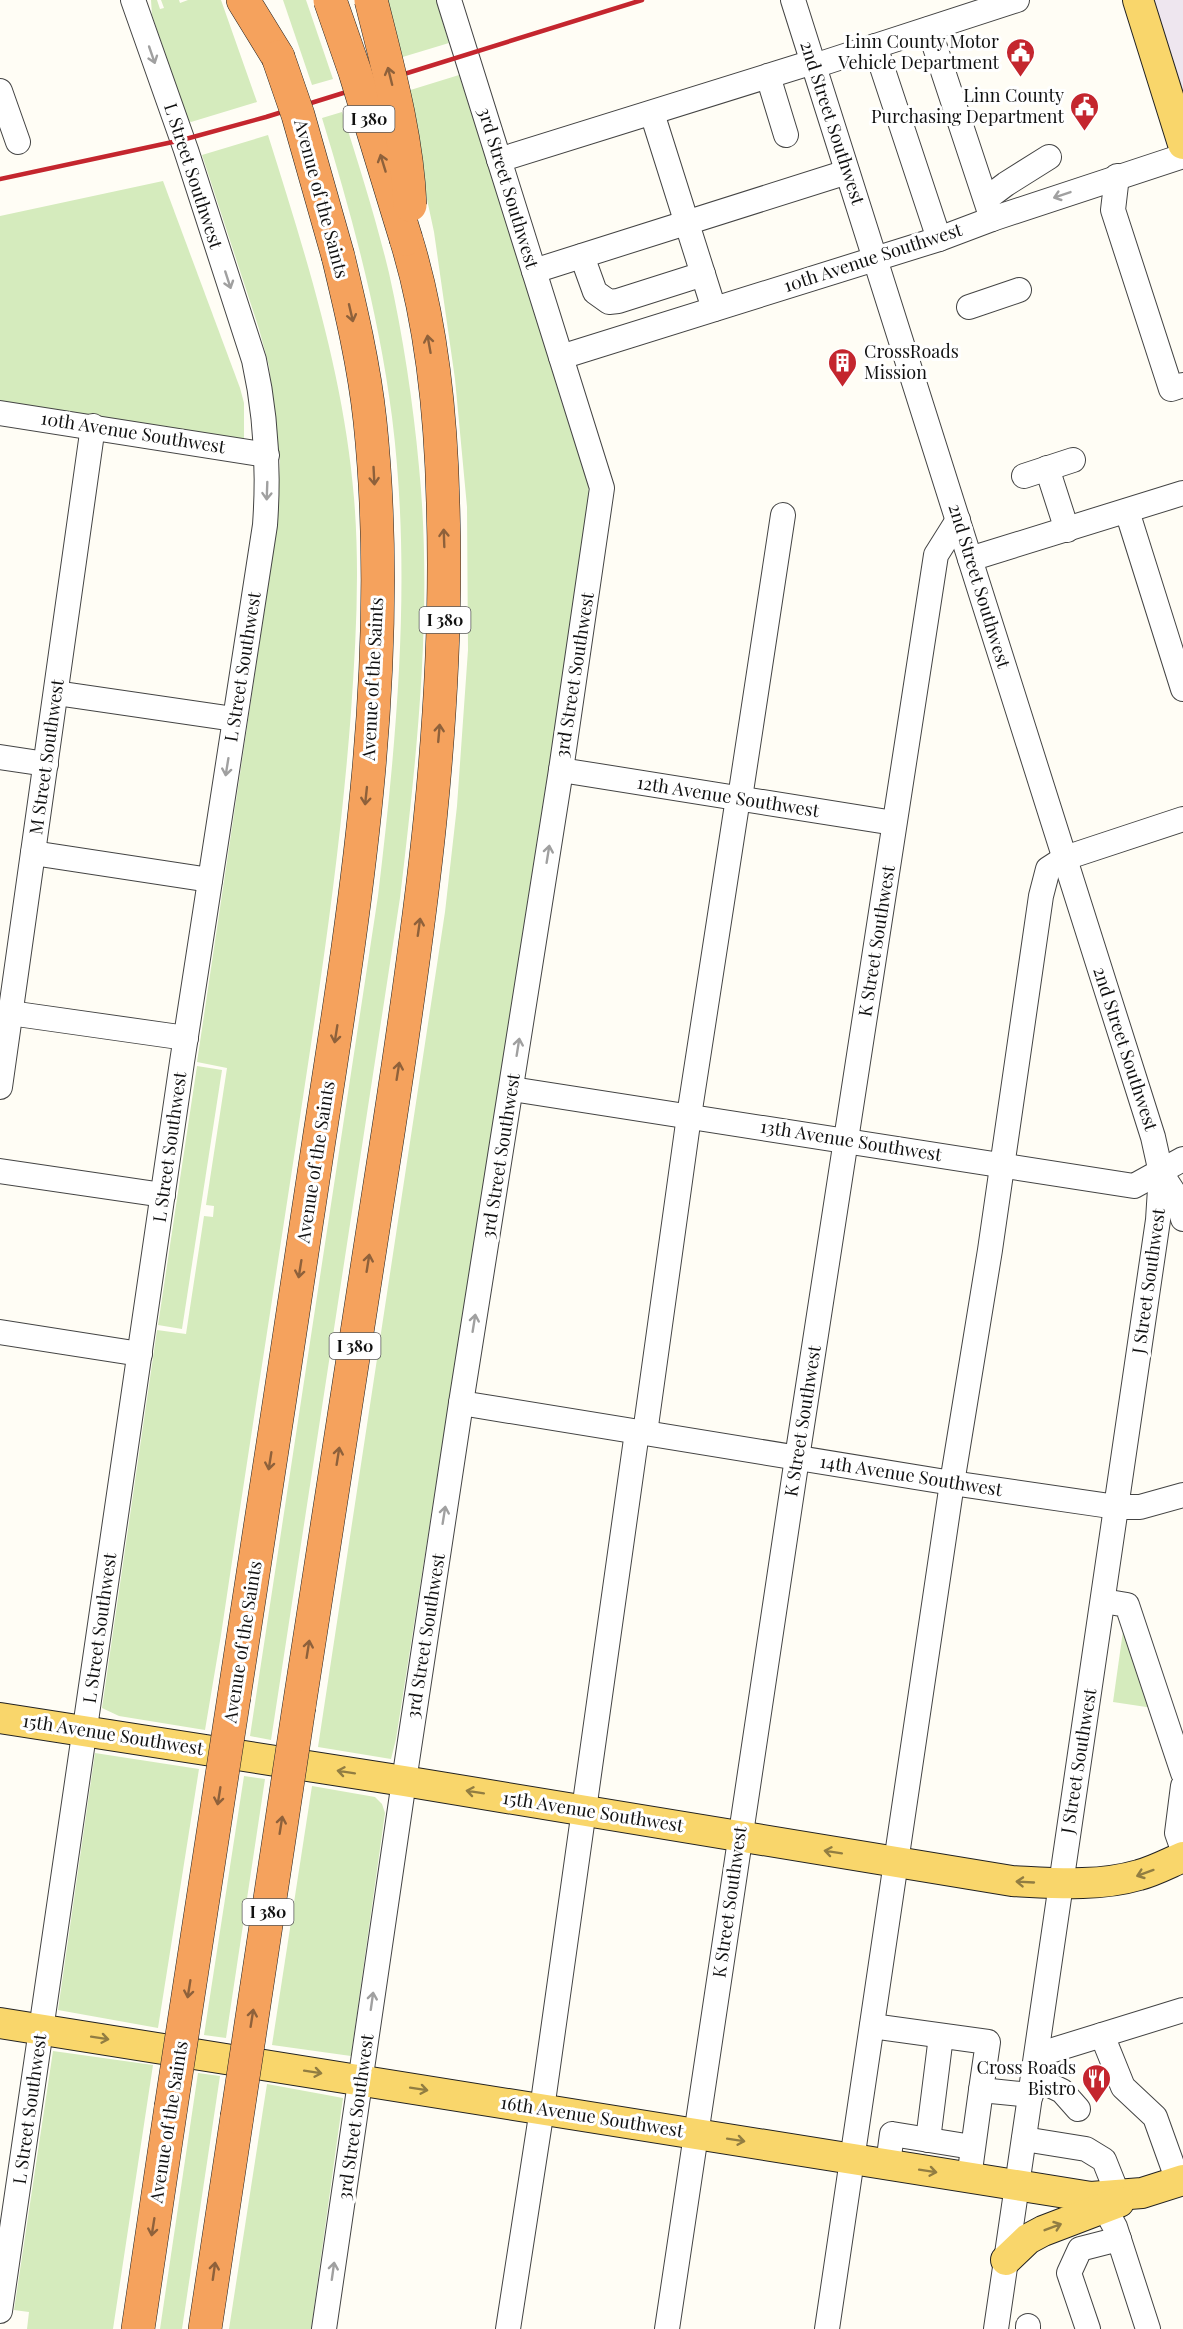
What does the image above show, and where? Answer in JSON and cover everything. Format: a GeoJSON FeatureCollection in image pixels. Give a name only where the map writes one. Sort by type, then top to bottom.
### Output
{"type":"FeatureCollection","features":[{"type":"Feature","properties":{"kind":"highway"},"geometry":{"type":"LineString","coordinates":[[243,0],[278,57]]}},
{"type":"Feature","properties":{"kind":"highway","name":"Avenue of the Saints"},"geometry":{"type":"LineString","coordinates":[[138,2329],[355,905],[373,722],[378,628],[378,553],[374,473],[369,417],[356,333],[338,256],[298,115],[259,0]]}},
{"type":"Feature","properties":{"kind":"highway","name":"I 380"},"geometry":{"type":"LineString","coordinates":[[205,2329],[419,925],[441,710],[445,556],[440,438],[430,354],[410,244],[330,0]]}},
{"type":"Feature","properties":{"kind":"highway"},"geometry":{"type":"LineString","coordinates":[[371,0],[400,119],[408,171],[410,244]]}},
{"type":"Feature","properties":{"kind":"main road"},"geometry":{"type":"LineString","coordinates":[[1138,0],[1183,144]]}},
{"type":"Feature","properties":{"kind":"main road","name":"15th Avenue Southwest"},"geometry":{"type":"LineString","coordinates":[[0,1718],[404,1781],[1012,1881],[1060,1884],[1105,1882],[1140,1875],[1183,1857]]}},
{"type":"Feature","properties":{"kind":"main road","name":"16th Avenue Southwest"},"geometry":{"type":"LineString","coordinates":[[0,2022],[1091,2197],[1121,2198],[1180,2181]]}},
{"type":"Feature","properties":{"kind":"main road"},"geometry":{"type":"LineString","coordinates":[[1006,2260],[1030,2237],[1121,2198]]}},
{"type":"Feature","properties":{"kind":"street","name":"L Street Southwest"},"geometry":{"type":"LineString","coordinates":[[0,2311],[186,1038],[265,525],[267,455],[261,393],[254,360],[186,150],[133,0]]}},
{"type":"Feature","properties":{"kind":"street","name":"3rd Street Southwest"},"geometry":{"type":"LineString","coordinates":[[324,2329],[461,1403],[512,1089],[602,489],[449,0]]}},
{"type":"Feature","properties":{"kind":"street","name":"2nd Street Southwest"},"geometry":{"type":"LineString","coordinates":[[793,0],[1153,1137],[1161,1183],[1176,1196],[1183,1219]]}},
{"type":"Feature","properties":{"kind":"street"},"geometry":{"type":"LineString","coordinates":[[499,160],[768,76],[875,46],[1017,0]]}},
{"type":"Feature","properties":{"kind":"street"},"geometry":{"type":"LineString","coordinates":[[929,29],[989,209]]}},
{"type":"Feature","properties":{"kind":"street"},"geometry":{"type":"LineString","coordinates":[[875,46],[939,239]]}},
{"type":"Feature","properties":{"kind":"street"},"geometry":{"type":"LineString","coordinates":[[768,76],[786,135]]}},
{"type":"Feature","properties":{"kind":"street"},"geometry":{"type":"LineString","coordinates":[[0,91],[18,142]]}},
{"type":"Feature","properties":{"kind":"street"},"geometry":{"type":"LineString","coordinates":[[652,113],[714,309]]}},
{"type":"Feature","properties":{"kind":"street"},"geometry":{"type":"LineString","coordinates":[[989,209],[1005,184],[1049,156]]}},
{"type":"Feature","properties":{"kind":"street","name":"10th Avenue Southwest"},"geometry":{"type":"LineString","coordinates":[[561,357],[939,239],[989,209],[1117,176],[1183,156]]}},
{"type":"Feature","properties":{"kind":"street"},"geometry":{"type":"LineString","coordinates":[[534,271],[847,172]]}},
{"type":"Feature","properties":{"kind":"street"},"geometry":{"type":"LineString","coordinates":[[1117,176],[1113,210],[1171,389],[1183,385]]}},
{"type":"Feature","properties":{"kind":"street"},"geometry":{"type":"LineString","coordinates":[[582,256],[595,292],[609,302],[703,274]]}},
{"type":"Feature","properties":{"kind":"street"},"geometry":{"type":"LineString","coordinates":[[969,307],[1019,291]]}},
{"type":"Feature","properties":{"kind":"street","name":"10th Avenue Southwest"},"geometry":{"type":"LineString","coordinates":[[0,413],[267,455]]}},
{"type":"Feature","properties":{"kind":"street","name":"M Street Southwest"},"geometry":{"type":"LineString","coordinates":[[0,1087],[93,426]]}},
{"type":"Feature","properties":{"kind":"street"},"geometry":{"type":"LineString","coordinates":[[1024,476],[1073,460]]}},
{"type":"Feature","properties":{"kind":"street"},"geometry":{"type":"LineString","coordinates":[[1047,468],[1067,530]]}},
{"type":"Feature","properties":{"kind":"street"},"geometry":{"type":"LineString","coordinates":[[970,559],[1183,493]]}},
{"type":"Feature","properties":{"kind":"street"},"geometry":{"type":"LineString","coordinates":[[1127,511],[1183,689]]}},
{"type":"Feature","properties":{"kind":"street"},"geometry":{"type":"LineString","coordinates":[[508,2329],[542,2109],[583,1810],[783,515]]}},
{"type":"Feature","properties":{"kind":"street","name":"K Street Southwest"},"geometry":{"type":"LineString","coordinates":[[667,2329],[796,1458],[847,1141],[936,555],[958,520]]}},
{"type":"Feature","properties":{"kind":"street"},"geometry":{"type":"LineString","coordinates":[[56,693],[234,719]]}},
{"type":"Feature","properties":{"kind":"street"},"geometry":{"type":"LineString","coordinates":[[0,757],[46,764]]}},
{"type":"Feature","properties":{"kind":"street","name":"12th Avenue Southwest"},"geometry":{"type":"LineString","coordinates":[[561,770],[894,823]]}},
{"type":"Feature","properties":{"kind":"street"},"geometry":{"type":"LineString","coordinates":[[827,2329],[952,1483],[990,1250],[1041,896],[1048,869],[1065,858],[1183,819]]}},
{"type":"Feature","properties":{"kind":"street"},"geometry":{"type":"LineString","coordinates":[[33,853],[210,880]]}},
{"type":"Feature","properties":{"kind":"street"},"geometry":{"type":"LineString","coordinates":[[10,1013],[186,1038]]}},
{"type":"Feature","properties":{"kind":"street","name":"13th Avenue Southwest"},"geometry":{"type":"LineString","coordinates":[[512,1089],[1134,1186],[1161,1183],[1183,1159]]}},
{"type":"Feature","properties":{"kind":"street"},"geometry":{"type":"LineString","coordinates":[[0,1171],[163,1195]]}},
{"type":"Feature","properties":{"kind":"street","name":"J Street Southwest"},"geometry":{"type":"LineString","coordinates":[[996,2329],[1117,1507],[1161,1183]]}},
{"type":"Feature","properties":{"kind":"street"},"geometry":{"type":"LineString","coordinates":[[0,1332],[140,1354]]}},
{"type":"Feature","properties":{"kind":"street","name":"14th Avenue Southwest"},"geometry":{"type":"LineString","coordinates":[[461,1403],[952,1483],[1117,1507],[1140,1507],[1183,1495]]}},
{"type":"Feature","properties":{"kind":"street"},"geometry":{"type":"LineString","coordinates":[[1103,1601],[1127,1605],[1183,1773]]}},
{"type":"Feature","properties":{"kind":"street"},"geometry":{"type":"LineString","coordinates":[[1183,1786],[1177,1833],[1183,1850]]}},
{"type":"Feature","properties":{"kind":"street"},"geometry":{"type":"LineString","coordinates":[[981,2090],[1034,2075],[1102,2035],[1183,2010]]}},
{"type":"Feature","properties":{"kind":"street"},"geometry":{"type":"LineString","coordinates":[[872,2026],[988,2042],[969,2178]]}},
{"type":"Feature","properties":{"kind":"street"},"geometry":{"type":"LineString","coordinates":[[1102,2035],[1123,2087],[1155,2117],[1180,2181]]}},
{"type":"Feature","properties":{"kind":"street"},"geometry":{"type":"LineString","coordinates":[[928,2140],[941,2036]]}},
{"type":"Feature","properties":{"kind":"street"},"geometry":{"type":"LineString","coordinates":[[1034,2075],[1062,2091],[1078,2109]]}},
{"type":"Feature","properties":{"kind":"street"},"geometry":{"type":"LineString","coordinates":[[888,2164],[892,2134],[972,2147]]}},
{"type":"Feature","properties":{"kind":"street"},"geometry":{"type":"LineString","coordinates":[[1024,2139],[1086,2149],[1104,2160],[1121,2198],[1119,2239],[1148,2329]]}},
{"type":"Feature","properties":{"kind":"street"},"geometry":{"type":"LineString","coordinates":[[1088,2329],[1069,2273],[1080,2249],[1119,2239]]}},
{"type":"Feature","properties":{"kind":"shaded area"},"geometry":{"type":"Polygon","coordinates":[[[1138,0],[1183,0],[1183,144],[1138,0]]]}},
{"type":"Feature","properties":{"kind":"green space"},"geometry":{"type":"Polygon","coordinates":[[[151,0],[157,0],[160,9],[164,8],[161,0],[179,0],[180,3],[188,0],[221,0],[257,102],[191,122],[188,120],[152,15],[151,0]]]}},
{"type":"Feature","properties":{"kind":"green space"},"geometry":{"type":"Polygon","coordinates":[[[283,0],[306,0],[333,79],[312,85],[283,0]]]}},
{"type":"Feature","properties":{"kind":"green space"},"geometry":{"type":"Polygon","coordinates":[[[381,0],[436,0],[449,43],[396,59],[381,0]]]}},
{"type":"Feature","properties":{"kind":"green space"},"geometry":{"type":"Polygon","coordinates":[[[459,75],[545,342],[588,484],[589,494],[576,593],[396,1739],[391,1759],[318,1747],[445,912],[457,806],[468,650],[467,507],[455,379],[434,232],[404,92],[459,75]]]}},
{"type":"Feature","properties":{"kind":"green space"},"geometry":{"type":"Polygon","coordinates":[[[342,112],[384,253],[407,369],[417,443],[423,521],[424,629],[417,736],[400,898],[271,1740],[250,1736],[378,896],[391,776],[400,656],[401,537],[392,417],[372,303],[344,192],[322,118],[342,112]]]}},
{"type":"Feature","properties":{"kind":"green space"},"geometry":{"type":"Polygon","coordinates":[[[268,135],[309,269],[342,406],[356,525],[356,632],[344,792],[325,951],[205,1730],[119,1716],[102,1708],[157,1330],[186,1334],[204,1216],[213,1217],[214,1206],[206,1205],[227,1068],[197,1062],[277,524],[280,462],[269,366],[202,155],[268,135]]]}},
{"type":"Feature","properties":{"kind":"green space"},"geometry":{"type":"Polygon","coordinates":[[[163,181],[240,388],[244,403],[244,440],[0,403],[0,216],[163,181]]]}},
{"type":"Feature","properties":{"kind":"green space"},"geometry":{"type":"Polygon","coordinates":[[[197,1066],[222,1070],[182,1329],[158,1325],[197,1066]]]}},
{"type":"Feature","properties":{"kind":"green space"},"geometry":{"type":"Polygon","coordinates":[[[1125,1617],[1153,1708],[1113,1702],[1125,1617]]]}},
{"type":"Feature","properties":{"kind":"green space"},"geometry":{"type":"Polygon","coordinates":[[[95,1753],[199,1769],[158,2028],[58,2010],[95,1753]]]}},
{"type":"Feature","properties":{"kind":"green space"},"geometry":{"type":"Polygon","coordinates":[[[244,1776],[265,1779],[226,2038],[204,2035],[244,1776]]]}},
{"type":"Feature","properties":{"kind":"green space"},"geometry":{"type":"Polygon","coordinates":[[[312,1786],[375,1797],[382,1804],[385,1813],[351,2056],[272,2045],[312,1786]]]}},
{"type":"Feature","properties":{"kind":"green space"},"geometry":{"type":"Polygon","coordinates":[[[53,2051],[153,2065],[113,2329],[27,2329],[29,2312],[14,2310],[53,2051]]]}},
{"type":"Feature","properties":{"kind":"green space"},"geometry":{"type":"Polygon","coordinates":[[[198,2073],[220,2076],[182,2329],[160,2329],[198,2073]]]}},
{"type":"Feature","properties":{"kind":"green space"},"geometry":{"type":"Polygon","coordinates":[[[267,2084],[343,2098],[311,2329],[229,2329],[267,2084]]]}},
{"type":"Feature","properties":{"kind":"railway"},"geometry":{"type":"LineString","coordinates":[[0,179],[182,140],[266,117],[642,0]]}},
{"type":"Feature","properties":{"kind":"place","name":"Linn County Motor Vehicle Department"},"geometry":{"type":"Point","coordinates":[1020,78]}},
{"type":"Feature","properties":{"kind":"place","name":"Linn County Purchasing Department"},"geometry":{"type":"Point","coordinates":[1085,132]}},
{"type":"Feature","properties":{"kind":"place","name":"CrossRoads Mission"},"geometry":{"type":"Point","coordinates":[843,388]}},
{"type":"Feature","properties":{"kind":"place","name":"Cross Roads Bistro"},"geometry":{"type":"Point","coordinates":[1097,2104]}}]}
